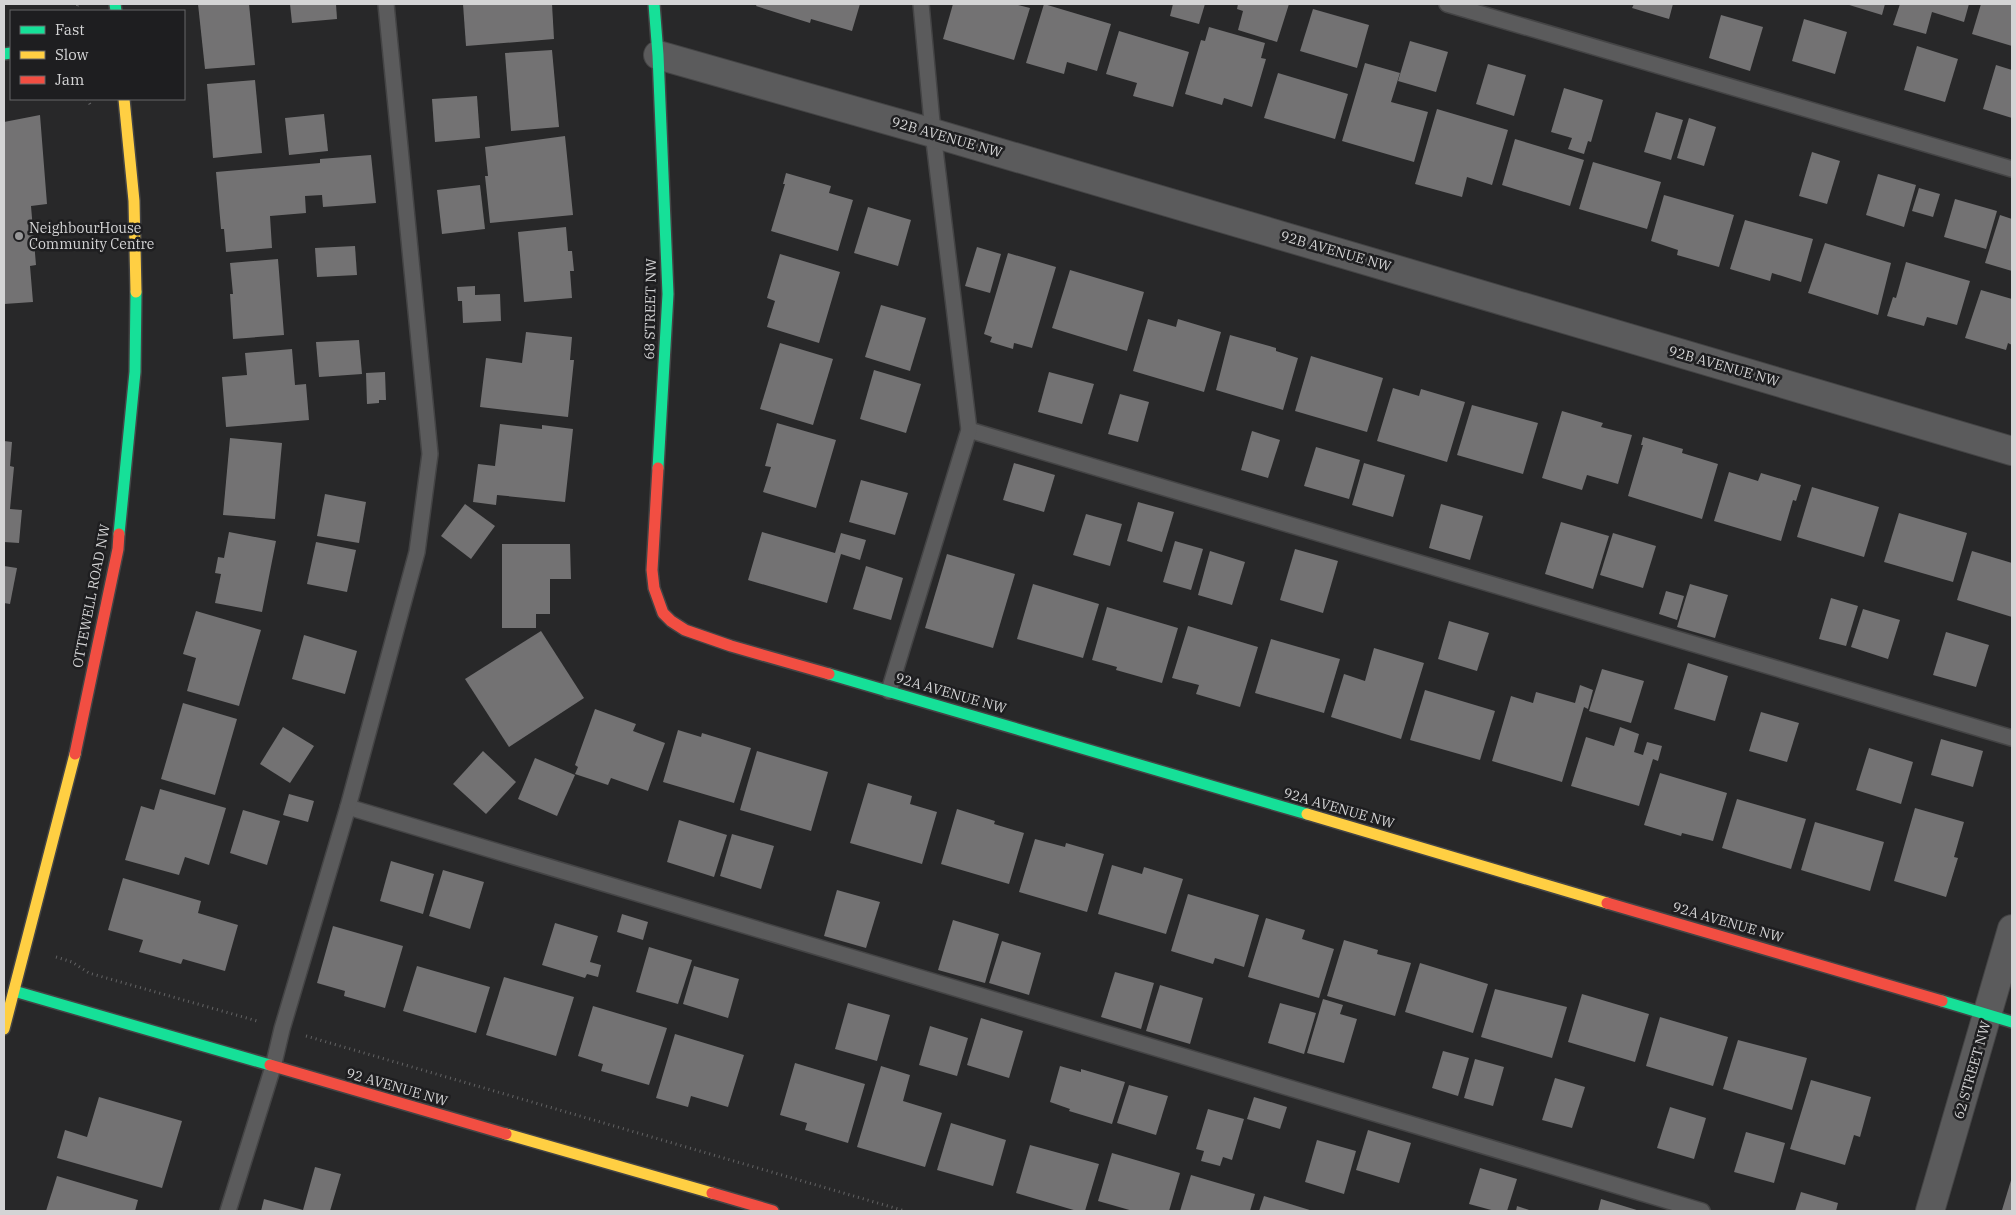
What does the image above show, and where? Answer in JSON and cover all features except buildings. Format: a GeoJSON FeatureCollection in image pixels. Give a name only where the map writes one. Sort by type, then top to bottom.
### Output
{"type":"FeatureCollection","features":[{"type":"Feature","properties":{"kind":"street","name":"68 STREET NW"},"geometry":{"type":"LineString","coordinates":[[654,4],[658,55],[668,294],[652,570],[654,588],[663,613]]}},
{"type":"Feature","properties":{"kind":"street","name":"92B AVENUE NW"},"geometry":{"type":"LineString","coordinates":[[658,55],[933,133],[2012,451]]}},
{"type":"Feature","properties":{"kind":"street","name":"OTTEWELL ROAD NW"},"geometry":{"type":"LineString","coordinates":[[4,1029],[80,734],[118,549],[135,372],[136,316],[134,201],[124,100]]}},
{"type":"Feature","properties":{"kind":"street","name":"92A AVENUE NW"},"geometry":{"type":"LineString","coordinates":[[663,613],[685,630],[731,646],[2000,1018]]}},
{"type":"Feature","properties":{"kind":"street","name":"62 STREET NW"},"geometry":{"type":"LineString","coordinates":[[1930,1211],[2000,1018],[2012,929]]}},
{"type":"Feature","properties":{"kind":"street","name":"92 AVENUE NW"},"geometry":{"type":"LineString","coordinates":[[14,991],[773,1211]]}},
{"type":"Feature","properties":{"kind":"lane"},"geometry":{"type":"LineString","coordinates":[[228,1211],[273,1067],[282,1029],[348,807],[417,552],[430,454],[386,4]]}},
{"type":"Feature","properties":{"kind":"lane"},"geometry":{"type":"LineString","coordinates":[[889,691],[969,430],[933,133],[921,4]]}},
{"type":"Feature","properties":{"kind":"lane"},"geometry":{"type":"LineString","coordinates":[[1447,4],[2012,169]]}},
{"type":"Feature","properties":{"kind":"lane"},"geometry":{"type":"LineString","coordinates":[[969,430],[2012,738]]}},
{"type":"Feature","properties":{"kind":"lane"},"geometry":{"type":"LineString","coordinates":[[348,807],[1702,1211]]}},
{"type":"Feature","properties":{"kind":"path"},"geometry":{"type":"LineString","coordinates":[[88,100],[91,107]]}},
{"type":"Feature","properties":{"kind":"path"},"geometry":{"type":"LineString","coordinates":[[72,962],[89,973],[905,1211]]}},
{"type":"Feature","properties":{"kind":"traffic: fast"},"geometry":{"type":"LineString","coordinates":[[115,4],[116,10]]}},
{"type":"Feature","properties":{"kind":"traffic: fast"},"geometry":{"type":"LineString","coordinates":[[654,4],[658,55],[668,294],[658,468]]}},
{"type":"Feature","properties":{"kind":"traffic: fast"},"geometry":{"type":"LineString","coordinates":[[4,54],[10,53]]}},
{"type":"Feature","properties":{"kind":"traffic: fast"},"geometry":{"type":"LineString","coordinates":[[119,534],[135,372],[136,292]]}},
{"type":"Feature","properties":{"kind":"traffic: fast"},"geometry":{"type":"LineString","coordinates":[[829,674],[1307,814]]}},
{"type":"Feature","properties":{"kind":"traffic: fast"},"geometry":{"type":"LineString","coordinates":[[14,991],[270,1065]]}},
{"type":"Feature","properties":{"kind":"traffic: fast"},"geometry":{"type":"LineString","coordinates":[[1942,1001],[2012,1022]]}},
{"type":"Feature","properties":{"kind":"traffic: slow"},"geometry":{"type":"LineString","coordinates":[[124,100],[134,201],[136,292]]}},
{"type":"Feature","properties":{"kind":"traffic: slow"},"geometry":{"type":"LineString","coordinates":[[4,1029],[75,754]]}},
{"type":"Feature","properties":{"kind":"traffic: slow"},"geometry":{"type":"LineString","coordinates":[[1307,814],[1607,903]]}},
{"type":"Feature","properties":{"kind":"traffic: slow"},"geometry":{"type":"LineString","coordinates":[[506,1134],[712,1193]]}},
{"type":"Feature","properties":{"kind":"traffic: jam"},"geometry":{"type":"LineString","coordinates":[[658,468],[652,570],[654,588],[663,613],[685,630],[731,646],[829,674]]}},
{"type":"Feature","properties":{"kind":"traffic: jam"},"geometry":{"type":"LineString","coordinates":[[75,754],[118,549],[119,534]]}},
{"type":"Feature","properties":{"kind":"traffic: jam"},"geometry":{"type":"LineString","coordinates":[[1607,903],[1942,1001]]}},
{"type":"Feature","properties":{"kind":"traffic: jam"},"geometry":{"type":"LineString","coordinates":[[270,1065],[506,1134]]}},
{"type":"Feature","properties":{"kind":"traffic: jam"},"geometry":{"type":"LineString","coordinates":[[712,1193],[773,1211]]}},
{"type":"Feature","properties":{"kind":"place","name":"NeighbourHouse Community Centre"},"geometry":{"type":"Point","coordinates":[19,236]}}]}
